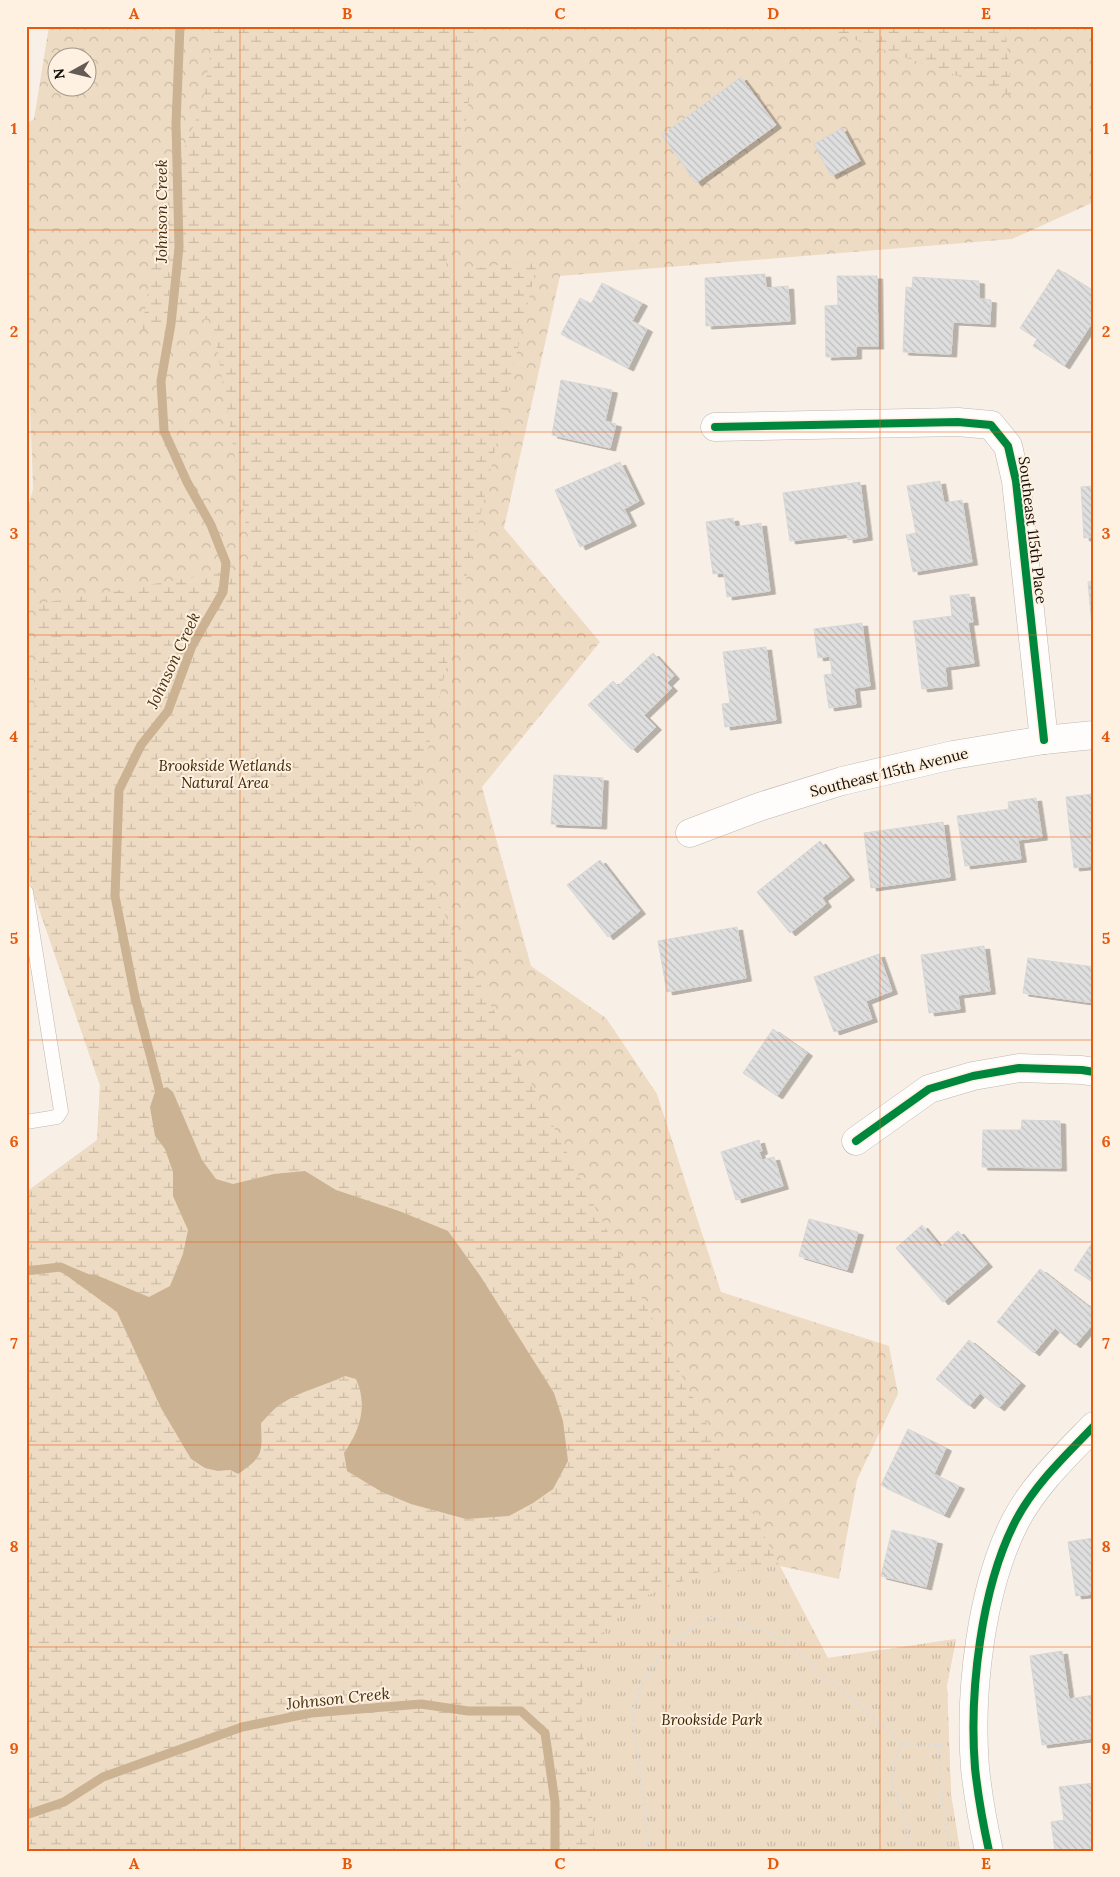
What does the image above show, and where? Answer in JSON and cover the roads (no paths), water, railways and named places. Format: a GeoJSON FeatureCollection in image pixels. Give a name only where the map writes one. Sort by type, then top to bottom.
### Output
{"type":"FeatureCollection","features":[{"type":"Feature","properties":{"kind":"street","name":"Southeast 115th Place"},"geometry":{"type":"LineString","coordinates":[[715,427],[958,422],[991,425],[1008,446],[1016,481],[1044,740]]}},
{"type":"Feature","properties":{"kind":"street","name":"Southeast 115th Avenue"},"geometry":{"type":"LineString","coordinates":[[690,833],[760,807],[842,781],[952,755],[1044,740],[1094,735]]}},
{"type":"Feature","properties":{"kind":"street"},"geometry":{"type":"LineString","coordinates":[[856,1141],[929,1089],[973,1076],[1020,1068],[1094,1072]]}},
{"type":"Feature","properties":{"kind":"street"},"geometry":{"type":"LineString","coordinates":[[989,1851],[978,1789],[974,1742],[976,1676],[980,1642],[996,1571],[1017,1519],[1032,1496],[1052,1470],[1094,1426]]}},
{"type":"Feature","properties":{"kind":"lane"},"geometry":{"type":"LineString","coordinates":[[26,892],[61,1111],[57,1116],[26,1122]]}},
{"type":"Feature","properties":{"kind":"waterway","name":"Johnson Creek"},"geometry":{"type":"LineString","coordinates":[[162,1100],[135,997],[115,896],[119,790],[141,745],[168,711],[192,646],[223,592],[226,563],[211,525],[187,482],[164,431],[161,381],[171,324],[179,247],[176,123],[180,26]]}},
{"type":"Feature","properties":{"kind":"waterway","name":"Johnson Creek"},"geometry":{"type":"LineString","coordinates":[[26,1271],[60,1267],[86,1278]]}},
{"type":"Feature","properties":{"kind":"waterway","name":"Johnson Creek"},"geometry":{"type":"LineString","coordinates":[[26,1815],[64,1802],[103,1777],[242,1727],[311,1713],[421,1704],[468,1711],[521,1711],[545,1733],[555,1802],[555,1851]]}},
{"type":"Feature","properties":{"kind":"park label","name":"Brookside Wetlands Natural Area"},"geometry":{"type":"Point","coordinates":[225,774]}},
{"type":"Feature","properties":{"kind":"park label","name":"Brookside Park"},"geometry":{"type":"Point","coordinates":[712,1719]}}]}
